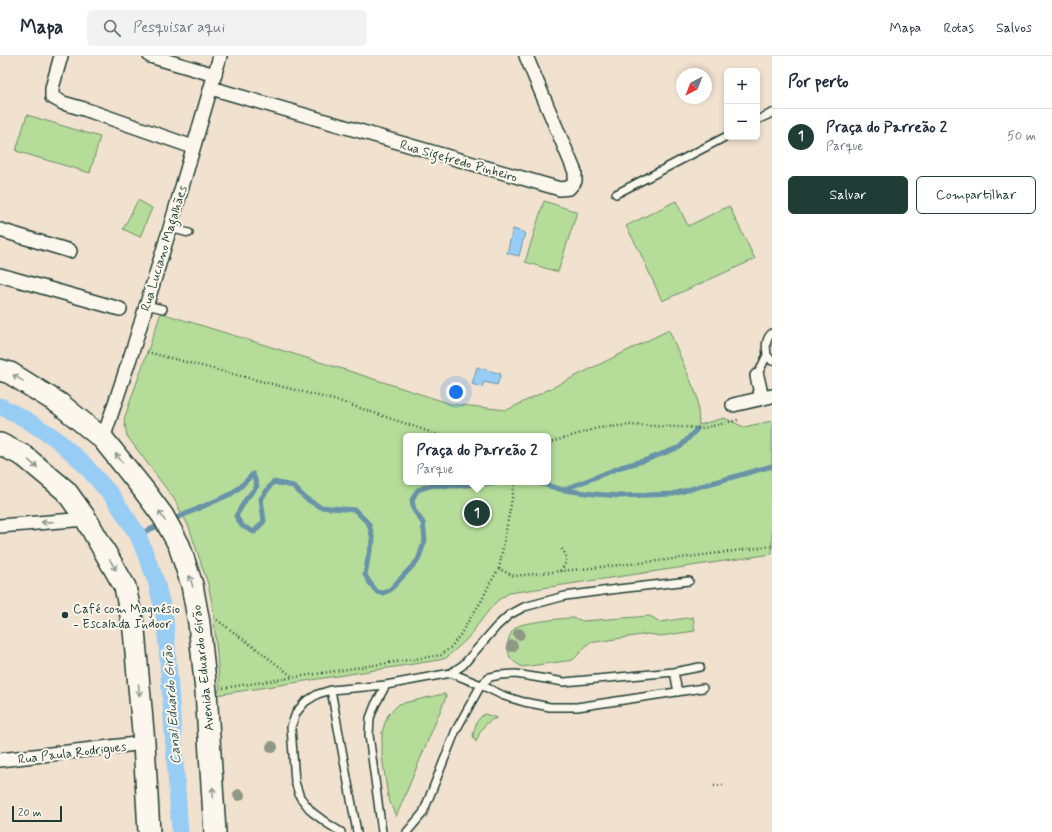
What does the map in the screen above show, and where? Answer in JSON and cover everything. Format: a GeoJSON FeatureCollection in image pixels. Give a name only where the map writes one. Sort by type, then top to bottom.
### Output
{"type":"FeatureCollection","features":[{"type":"Feature","properties":{"kind":"main road","name":"Avenida Eduardo Girão"},"geometry":{"type":"LineString","coordinates":[[0,370],[10,373],[60,404],[103,438],[163,516],[179,545],[192,585],[199,623],[206,691],[215,832]]}},
{"type":"Feature","properties":{"kind":"main road"},"geometry":{"type":"LineString","coordinates":[[0,444],[24,456],[66,491],[86,519],[125,587],[134,630],[144,743],[149,832]]}},
{"type":"Feature","properties":{"kind":"street"},"geometry":{"type":"LineString","coordinates":[[61,56],[52,88],[52,97],[63,103],[194,147]]}},
{"type":"Feature","properties":{"kind":"street"},"geometry":{"type":"LineString","coordinates":[[150,56],[215,75]]}},
{"type":"Feature","properties":{"kind":"street","name":"Rua Luciano Magalhães"},"geometry":{"type":"LineString","coordinates":[[103,438],[133,349],[220,56]]}},
{"type":"Feature","properties":{"kind":"street","name":"Rua Sigefredo Pinheiro"},"geometry":{"type":"LineString","coordinates":[[211,88],[560,189],[569,188],[575,182],[575,172],[526,56]]}},
{"type":"Feature","properties":{"kind":"street"},"geometry":{"type":"LineString","coordinates":[[0,230],[70,251]]}},
{"type":"Feature","properties":{"kind":"street"},"geometry":{"type":"LineString","coordinates":[[0,275],[120,309]]}},
{"type":"Feature","properties":{"kind":"street"},"geometry":{"type":"LineString","coordinates":[[733,405],[762,398],[756,376]]}},
{"type":"Feature","properties":{"kind":"street"},"geometry":{"type":"LineString","coordinates":[[0,526],[86,519]]}},
{"type":"Feature","properties":{"kind":"street","name":"Rua Paula Rodrigues"},"geometry":{"type":"LineString","coordinates":[[0,760],[144,743]]}},
{"type":"Feature","properties":{"kind":"lane"},"geometry":{"type":"LineString","coordinates":[[760,119],[772,113]]}},
{"type":"Feature","properties":{"kind":"lane"},"geometry":{"type":"LineString","coordinates":[[616,194],[724,138]]}},
{"type":"Feature","properties":{"kind":"lane"},"geometry":{"type":"LineString","coordinates":[[170,228],[189,233]]}},
{"type":"Feature","properties":{"kind":"lane"},"geometry":{"type":"LineString","coordinates":[[146,305],[163,309]]}},
{"type":"Feature","properties":{"kind":"lane"},"geometry":{"type":"LineString","coordinates":[[756,376],[767,355],[766,343],[767,339],[772,333]]}},
{"type":"Feature","properties":{"kind":"lane"},"geometry":{"type":"LineString","coordinates":[[767,355],[772,361]]}},
{"type":"Feature","properties":{"kind":"lane"},"geometry":{"type":"LineString","coordinates":[[341,832],[312,812],[300,797],[295,782],[291,727],[296,713],[305,702],[318,694],[331,690],[386,685],[451,673],[463,665],[501,622],[509,615],[524,607],[566,596],[618,588],[689,581]]}},
{"type":"Feature","properties":{"kind":"lane"},"geometry":{"type":"LineString","coordinates":[[407,832],[423,813],[456,730],[481,685],[490,677],[516,674],[564,682],[674,672],[700,667]]}},
{"type":"Feature","properties":{"kind":"lane"},"geometry":{"type":"LineString","coordinates":[[674,672],[678,692]]}},
{"type":"Feature","properties":{"kind":"lane"},"geometry":{"type":"LineString","coordinates":[[451,673],[504,696],[550,707],[577,707],[703,688]]}},
{"type":"Feature","properties":{"kind":"lane"},"geometry":{"type":"LineString","coordinates":[[382,832],[369,735],[370,718],[375,704],[386,685]]}},
{"type":"Feature","properties":{"kind":"lane"},"geometry":{"type":"LineString","coordinates":[[331,690],[357,832]]}},
{"type":"Feature","properties":{"kind":"path"},"geometry":{"type":"LineString","coordinates":[[133,349],[342,402],[433,433]]}},
{"type":"Feature","properties":{"kind":"path"},"geometry":{"type":"LineString","coordinates":[[551,443],[598,428],[629,425],[704,428],[734,422],[744,417],[762,398]]}},
{"type":"Feature","properties":{"kind":"path"},"geometry":{"type":"LineString","coordinates":[[206,691],[441,655],[451,647],[460,635],[470,617],[481,602],[499,569],[514,485]]}},
{"type":"Feature","properties":{"kind":"path"},"geometry":{"type":"LineString","coordinates":[[499,569],[514,576],[658,561],[772,546]]}},
{"type":"Feature","properties":{"kind":"path"},"geometry":{"type":"LineString","coordinates":[[559,571],[565,564],[566,559],[566,553],[561,548]]}},
{"type":"Feature","properties":{"kind":"path"},"geometry":{"type":"LineString","coordinates":[[196,608],[209,614],[235,632],[294,678]]}},
{"type":"Feature","properties":{"kind":"path"},"geometry":{"type":"LineString","coordinates":[[714,786],[723,784]]}},
{"type":"Feature","properties":{"kind":"green space"},"geometry":{"type":"Polygon","coordinates":[[[27,115],[100,137],[90,173],[16,151],[27,115]]]}},
{"type":"Feature","properties":{"kind":"green space"},"geometry":{"type":"Polygon","coordinates":[[[138,200],[152,208],[140,237],[123,229],[138,200]]]}},
{"type":"Feature","properties":{"kind":"green space"},"geometry":{"type":"Polygon","coordinates":[[[544,201],[577,212],[558,272],[525,262],[544,201]]]}},
{"type":"Feature","properties":{"kind":"green space"},"geometry":{"type":"Polygon","coordinates":[[[676,201],[688,226],[729,206],[755,259],[662,301],[639,250],[626,226],[676,201]]]}},
{"type":"Feature","properties":{"kind":"green space"},"geometry":{"type":"Polygon","coordinates":[[[161,313],[451,404],[507,410],[669,330],[697,396],[699,425],[724,418],[744,427],[772,421],[772,554],[509,593],[497,601],[467,639],[446,658],[216,695],[220,689],[213,608],[208,584],[189,527],[174,499],[127,436],[124,419],[161,313]]]}},
{"type":"Feature","properties":{"kind":"green space"},"geometry":{"type":"Polygon","coordinates":[[[650,616],[660,622],[693,617],[695,631],[660,636],[648,634],[589,643],[573,660],[522,667],[510,657],[508,653],[508,640],[512,632],[521,625],[567,618],[575,618],[582,621],[650,616]]]}},
{"type":"Feature","properties":{"kind":"green space"},"geometry":{"type":"Polygon","coordinates":[[[445,694],[446,697],[396,817],[388,797],[382,756],[382,732],[388,715],[399,704],[445,694]]]}},
{"type":"Feature","properties":{"kind":"green space"},"geometry":{"type":"Polygon","coordinates":[[[485,714],[497,718],[486,724],[479,734],[476,742],[473,736],[475,727],[480,718],[485,714]]]}},
{"type":"Feature","properties":{"kind":"water"},"geometry":{"type":"Polygon","coordinates":[[[513,229],[525,233],[519,256],[507,253],[513,229]]]}},
{"type":"Feature","properties":{"kind":"water"},"geometry":{"type":"Polygon","coordinates":[[[477,367],[501,374],[497,385],[484,382],[482,387],[472,384],[477,367]]]}},
{"type":"Feature","properties":{"kind":"waterway","name":"Canal Eduardo Girão"},"geometry":{"type":"LineString","coordinates":[[0,406],[25,419],[55,438],[82,462],[113,497],[138,535],[156,581],[165,618],[180,832]]}},
{"type":"Feature","properties":{"kind":"waterway"},"geometry":{"type":"LineString","coordinates":[[563,490],[621,467],[646,460],[680,447],[697,429]]}},
{"type":"Feature","properties":{"kind":"waterway"},"geometry":{"type":"LineString","coordinates":[[546,485],[563,490],[620,496],[673,494],[772,466]]}},
{"type":"Feature","properties":{"kind":"waterway"},"geometry":{"type":"LineString","coordinates":[[170,521],[231,494],[253,474],[257,486],[246,499],[236,516],[242,526],[254,532],[264,521],[261,499],[273,482],[293,486],[305,498],[320,507],[355,510],[369,524],[373,540],[365,575],[377,592],[383,593],[390,590],[418,560],[425,540],[423,523],[414,510],[412,500],[418,490],[433,485]]}},
{"type":"Feature","properties":{"kind":"waterway"},"geometry":{"type":"LineString","coordinates":[[433,485],[468,485]]}},
{"type":"Feature","properties":{"kind":"waterway"},"geometry":{"type":"LineString","coordinates":[[138,535],[162,524]]}},
{"type":"Feature","properties":{"kind":"place","name":"Praça do Parreão 2"},"geometry":{"type":"Point","coordinates":[477,513]}},
{"type":"Feature","properties":{"kind":"place","name":"Café com Magnésio - Escalada Indoor"},"geometry":{"type":"Point","coordinates":[65,615]}}]}
